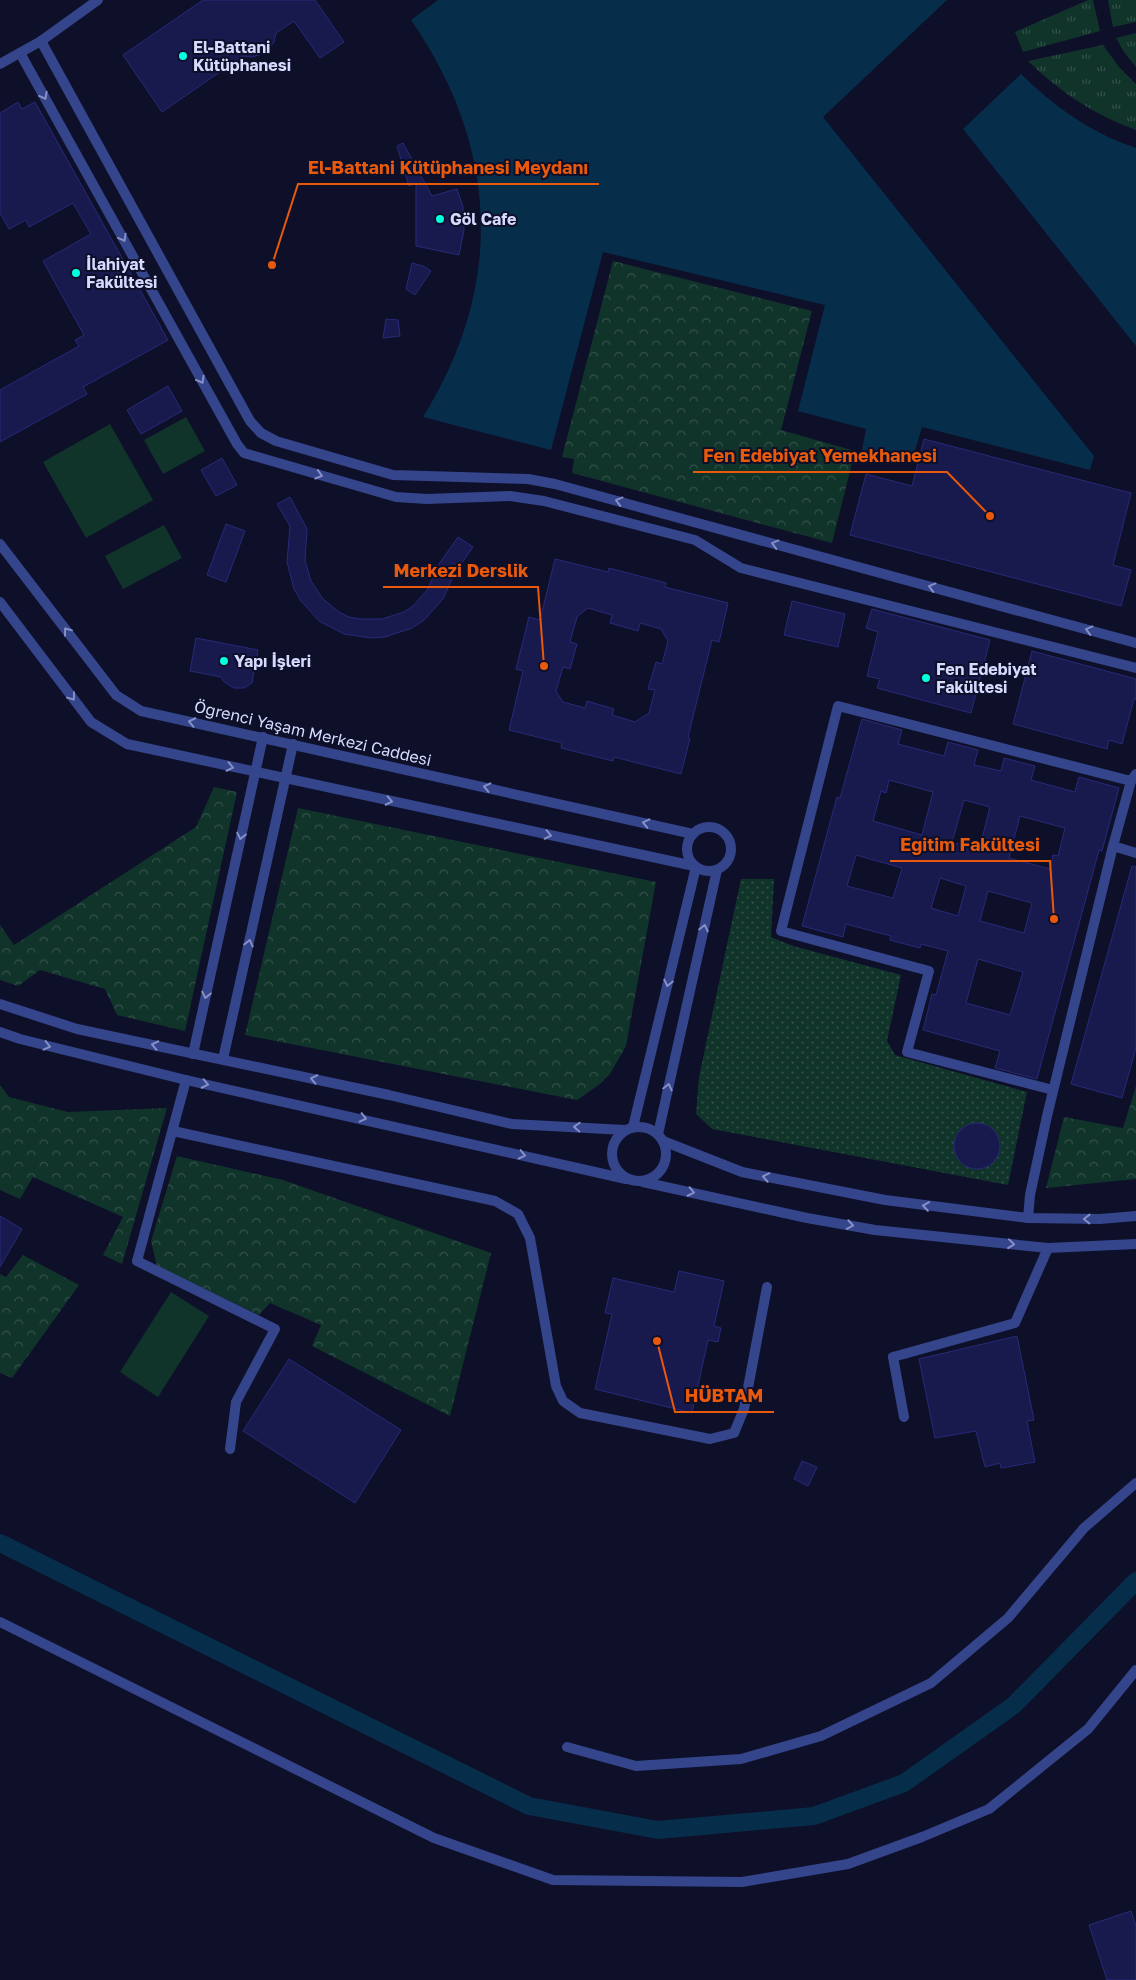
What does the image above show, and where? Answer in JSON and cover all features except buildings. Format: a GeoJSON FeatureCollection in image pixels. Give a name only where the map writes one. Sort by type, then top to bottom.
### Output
{"type":"FeatureCollection","features":[{"type":"Feature","properties":{"kind":"street"},"geometry":{"type":"LineString","coordinates":[[0,64],[41,41],[98,0]]}},
{"type":"Feature","properties":{"kind":"street"},"geometry":{"type":"LineString","coordinates":[[41,41],[250,421],[261,433],[276,441],[393,476],[528,479],[555,484],[1136,643]]}},
{"type":"Feature","properties":{"kind":"street"},"geometry":{"type":"LineString","coordinates":[[20,53],[232,435],[244,453],[396,497],[427,500],[510,496],[544,501],[695,540],[741,568],[1136,668]]}},
{"type":"Feature","properties":{"kind":"street","name":"Öğrenci Yaşam Merkezi Caddesi"},"geometry":{"type":"LineString","coordinates":[[0,544],[116,695],[141,711],[693,834]]}},
{"type":"Feature","properties":{"kind":"street"},"geometry":{"type":"LineString","coordinates":[[0,602],[91,722],[127,744],[695,866]]}},
{"type":"Feature","properties":{"kind":"street"},"geometry":{"type":"LineString","coordinates":[[1028,1218],[1030,1195],[1054,1090],[1113,846],[1133,777],[838,706],[781,931],[928,971],[907,1052],[1054,1090]]}},
{"type":"Feature","properties":{"kind":"street"},"geometry":{"type":"LineString","coordinates":[[193,1054],[263,737]]}},
{"type":"Feature","properties":{"kind":"street"},"geometry":{"type":"LineString","coordinates":[[224,1059],[294,744]]}},
{"type":"Feature","properties":{"kind":"street"},"geometry":{"type":"LineString","coordinates":[[714,827],[728,836],[732,852],[729,861],[712,872],[702,871],[695,866],[688,857],[687,847],[693,834],[699,829],[714,827]]}},
{"type":"Feature","properties":{"kind":"street"},"geometry":{"type":"LineString","coordinates":[[1113,846],[1136,853]]}},
{"type":"Feature","properties":{"kind":"street"},"geometry":{"type":"LineString","coordinates":[[626,1179],[619,1174],[611,1158],[614,1142],[629,1128],[695,866]]}},
{"type":"Feature","properties":{"kind":"street"},"geometry":{"type":"LineString","coordinates":[[643,1182],[658,1174],[664,1167],[666,1159],[660,1138],[717,870]]}},
{"type":"Feature","properties":{"kind":"street"},"geometry":{"type":"LineString","coordinates":[[0,1004],[77,1028],[512,1124],[650,1129],[660,1138],[742,1172],[885,1200],[1028,1218],[1100,1219],[1136,1216]]}},
{"type":"Feature","properties":{"kind":"street"},"geometry":{"type":"LineString","coordinates":[[0,1032],[20,1039],[186,1080],[807,1218],[875,1230],[1048,1248],[1136,1244]]}},
{"type":"Feature","properties":{"kind":"street"},"geometry":{"type":"LineString","coordinates":[[186,1080],[137,1261],[275,1329],[236,1402],[230,1449]]}},
{"type":"Feature","properties":{"kind":"street"},"geometry":{"type":"LineString","coordinates":[[173,1131],[496,1201],[518,1214],[530,1238],[556,1386],[562,1401],[580,1412],[710,1439],[734,1433],[744,1409],[767,1287]]}},
{"type":"Feature","properties":{"kind":"street"},"geometry":{"type":"LineString","coordinates":[[904,1417],[893,1357],[1015,1323],[1048,1248]]}},
{"type":"Feature","properties":{"kind":"street"},"geometry":{"type":"LineString","coordinates":[[567,1747],[636,1766],[741,1759],[821,1736],[931,1683],[1008,1618],[1084,1528],[1136,1483]]}},
{"type":"Feature","properties":{"kind":"street"},"geometry":{"type":"LineString","coordinates":[[0,1622],[434,1838],[553,1880],[742,1882],[858,1861],[989,1809],[1088,1729],[1136,1670]]}},
{"type":"Feature","properties":{"kind":"green space"},"geometry":{"type":"Polygon","coordinates":[[[1088,0],[1093,0],[1100,31],[1023,52],[1015,32],[1088,0]]]}},
{"type":"Feature","properties":{"kind":"green space"},"geometry":{"type":"Polygon","coordinates":[[[1108,0],[1136,0],[1136,22],[1113,27],[1108,0]]]}},
{"type":"Feature","properties":{"kind":"green space"},"geometry":{"type":"Polygon","coordinates":[[[1136,33],[1136,67],[1116,38],[1136,33]]]}},
{"type":"Feature","properties":{"kind":"green space"},"geometry":{"type":"Polygon","coordinates":[[[1103,45],[1119,67],[1136,84],[1136,130],[1092,110],[1052,83],[1028,61],[1103,45]]]}},
{"type":"Feature","properties":{"kind":"green space"},"geometry":{"type":"Polygon","coordinates":[[[613,261],[812,311],[781,430],[855,451],[832,543],[572,473],[574,459],[562,457],[613,261]]]}},
{"type":"Feature","properties":{"kind":"green space"},"geometry":{"type":"Polygon","coordinates":[[[186,417],[205,451],[163,474],[144,440],[186,417]]]}},
{"type":"Feature","properties":{"kind":"green space"},"geometry":{"type":"Polygon","coordinates":[[[110,424],[153,500],[86,538],[43,462],[110,424]]]}},
{"type":"Feature","properties":{"kind":"green space"},"geometry":{"type":"Polygon","coordinates":[[[164,525],[182,558],[123,589],[105,556],[164,525]]]}},
{"type":"Feature","properties":{"kind":"green space"},"geometry":{"type":"Polygon","coordinates":[[[214,787],[237,792],[185,1031],[117,1015],[105,989],[40,970],[18,986],[0,980],[0,925],[14,945],[196,827],[214,787]]]}},
{"type":"Feature","properties":{"kind":"green space"},"geometry":{"type":"Polygon","coordinates":[[[298,808],[656,882],[626,1046],[610,1074],[600,1084],[577,1100],[245,1035],[298,808]]]}},
{"type":"Feature","properties":{"kind":"green space"},"geometry":{"type":"Polygon","coordinates":[[[741,879],[774,879],[771,937],[793,946],[901,975],[887,1041],[895,1055],[1027,1092],[1008,1185],[712,1129],[696,1114],[699,1077],[741,879]]]}},
{"type":"Feature","properties":{"kind":"green space"},"geometry":{"type":"Polygon","coordinates":[[[0,1085],[9,1097],[68,1112],[167,1108],[122,1264],[103,1255],[123,1217],[33,1177],[20,1199],[0,1190],[0,1085]]]}},
{"type":"Feature","properties":{"kind":"green space"},"geometry":{"type":"Polygon","coordinates":[[[1136,1086],[1136,1179],[1046,1188],[1064,1117],[1123,1128],[1136,1086]]]}},
{"type":"Feature","properties":{"kind":"green space"},"geometry":{"type":"Polygon","coordinates":[[[177,1156],[283,1180],[491,1253],[450,1416],[312,1346],[321,1325],[270,1303],[259,1315],[157,1266],[151,1241],[177,1156]]]}},
{"type":"Feature","properties":{"kind":"green space"},"geometry":{"type":"Polygon","coordinates":[[[23,1255],[79,1285],[12,1378],[0,1373],[0,1274],[6,1277],[23,1255]]]}},
{"type":"Feature","properties":{"kind":"green space"},"geometry":{"type":"Polygon","coordinates":[[[171,1292],[209,1316],[158,1397],[120,1372],[171,1292]]]}},
{"type":"Feature","properties":{"kind":"water"},"geometry":{"type":"Polygon","coordinates":[[[438,0],[947,0],[823,117],[1094,456],[1090,470],[922,427],[911,464],[862,450],[866,429],[798,411],[825,305],[603,252],[551,450],[423,417],[450,367],[468,317],[478,267],[481,217],[475,167],[462,117],[440,68],[411,20],[438,0]]]}},
{"type":"Feature","properties":{"kind":"water"},"geometry":{"type":"Polygon","coordinates":[[[1021,74],[1074,118],[1104,135],[1136,148],[1136,346],[963,129],[1021,74]]]}},
{"type":"Feature","properties":{"kind":"waterway"},"geometry":{"type":"LineString","coordinates":[[0,1543],[529,1806],[658,1830],[814,1816],[904,1783],[1014,1705],[1136,1581]]}},
{"type":"Feature","properties":{"kind":"place","name":"El-Battani Kütüphanesi"},"geometry":{"type":"Point","coordinates":[183,56]}},
{"type":"Feature","properties":{"kind":"place","name":"Göl Cafe"},"geometry":{"type":"Point","coordinates":[440,219]}},
{"type":"Feature","properties":{"kind":"place","name":"El-Battani Kütüphanesi Meydanı"},"geometry":{"type":"Point","coordinates":[272,265]}},
{"type":"Feature","properties":{"kind":"place","name":"İlahiyat Fakültesi"},"geometry":{"type":"Point","coordinates":[76,273]}},
{"type":"Feature","properties":{"kind":"place","name":"Fen Edebiyat Yemekhanesi"},"geometry":{"type":"Point","coordinates":[990,516]}},
{"type":"Feature","properties":{"kind":"place","name":"Yapı İşleri"},"geometry":{"type":"Point","coordinates":[224,661]}},
{"type":"Feature","properties":{"kind":"place","name":"Merkezi Derslik"},"geometry":{"type":"Point","coordinates":[544,666]}},
{"type":"Feature","properties":{"kind":"place","name":"Fen Edebiyat Fakültesi"},"geometry":{"type":"Point","coordinates":[926,678]}},
{"type":"Feature","properties":{"kind":"place","name":"Eğitim Fakültesi"},"geometry":{"type":"Point","coordinates":[1054,919]}},
{"type":"Feature","properties":{"kind":"place","name":"HÜBTAM"},"geometry":{"type":"Point","coordinates":[657,1341]}}]}
